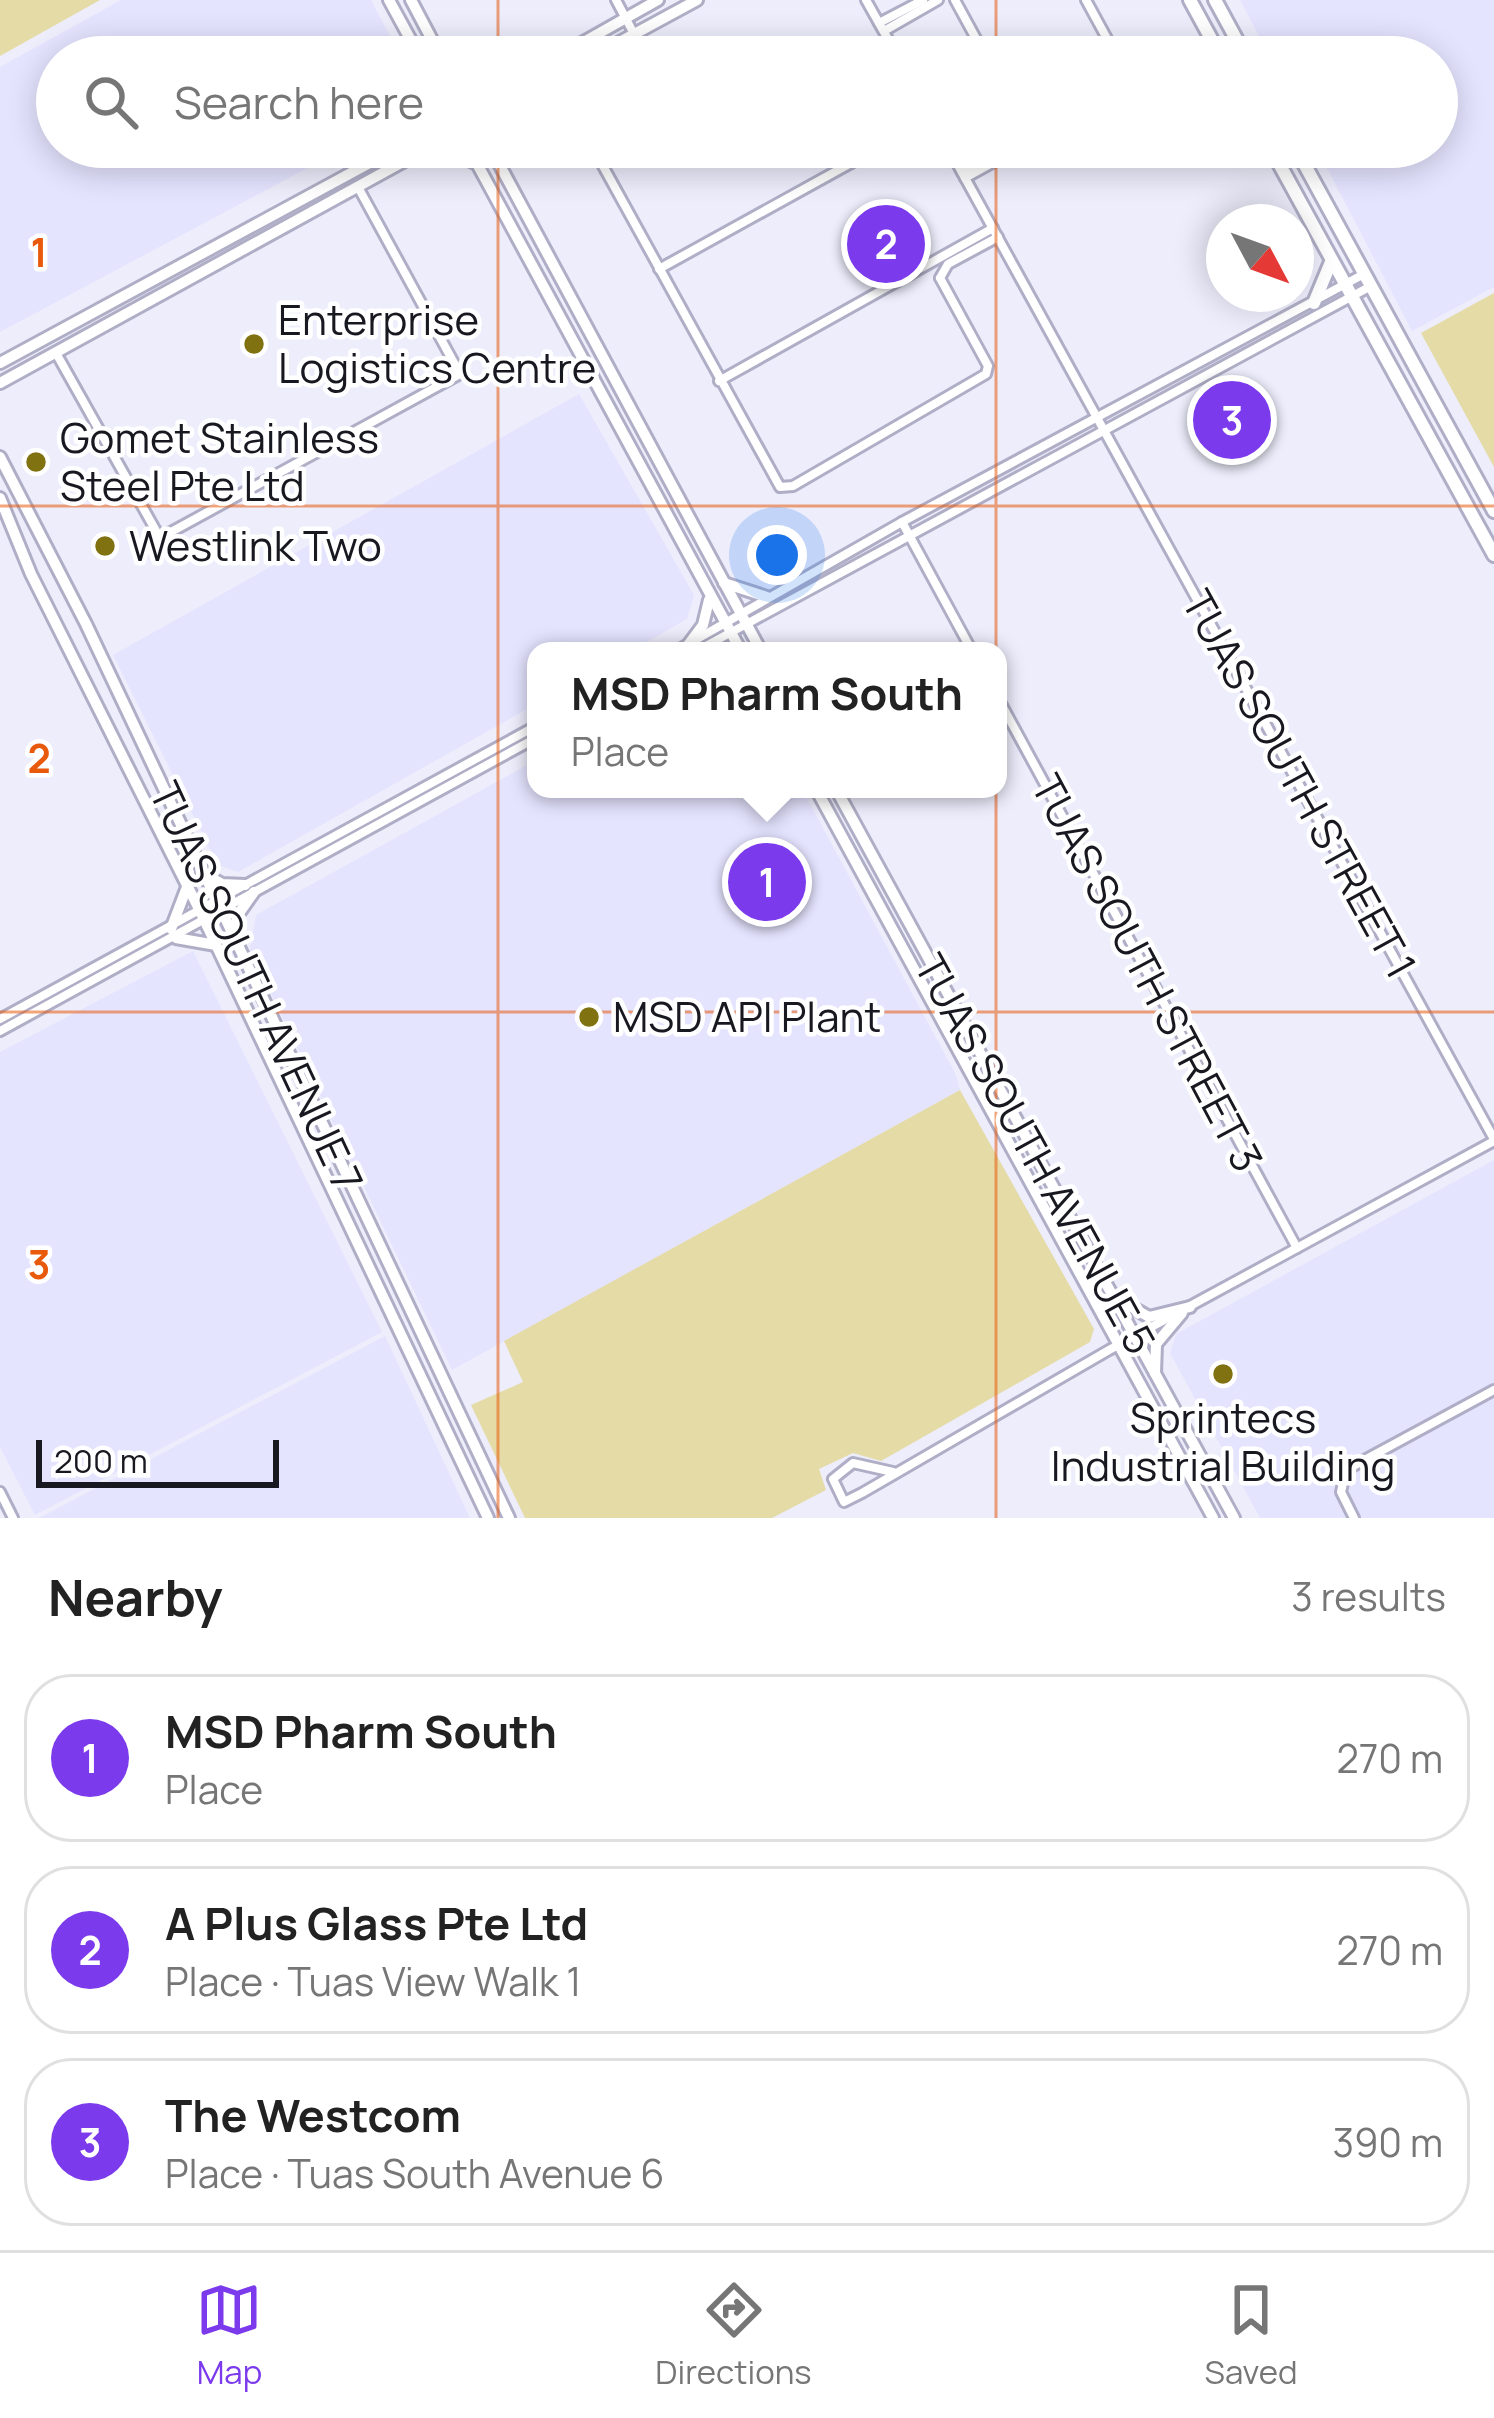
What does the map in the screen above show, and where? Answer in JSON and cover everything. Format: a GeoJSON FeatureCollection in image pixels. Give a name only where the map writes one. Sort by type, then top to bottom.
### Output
{"type":"FeatureCollection","features":[{"type":"Feature","properties":{"kind":"main road"},"geometry":{"type":"LineString","coordinates":[[1190,0],[1210,36]]}},
{"type":"Feature","properties":{"kind":"main road"},"geometry":{"type":"LineString","coordinates":[[1215,0],[1235,36]]}},
{"type":"Feature","properties":{"kind":"main road"},"geometry":{"type":"LineString","coordinates":[[1281,168],[1494,554]]}},
{"type":"Feature","properties":{"kind":"main road"},"geometry":{"type":"LineString","coordinates":[[1307,168],[1494,512]]}},
{"type":"Feature","properties":{"kind":"main road"},"geometry":{"type":"LineString","coordinates":[[1314,303],[1332,261]]}},
{"type":"Feature","properties":{"kind":"street"},"geometry":{"type":"LineString","coordinates":[[389,0],[409,36]]}},
{"type":"Feature","properties":{"kind":"street"},"geometry":{"type":"LineString","coordinates":[[411,0],[430,36]]}},
{"type":"Feature","properties":{"kind":"street"},"geometry":{"type":"LineString","coordinates":[[616,0],[634,34]]}},
{"type":"Feature","properties":{"kind":"street"},"geometry":{"type":"LineString","coordinates":[[595,36],[658,0]]}},
{"type":"Feature","properties":{"kind":"street"},"geometry":{"type":"LineString","coordinates":[[630,36],[697,0]]}},
{"type":"Feature","properties":{"kind":"street"},"geometry":{"type":"LineString","coordinates":[[866,0],[887,36]]}},
{"type":"Feature","properties":{"kind":"street"},"geometry":{"type":"LineString","coordinates":[[882,27],[923,0]]}},
{"type":"Feature","properties":{"kind":"street"},"geometry":{"type":"LineString","coordinates":[[882,27],[942,0],[957,4],[975,36]]}},
{"type":"Feature","properties":{"kind":"street"},"geometry":{"type":"LineString","coordinates":[[1085,0],[1105,36]]}},
{"type":"Feature","properties":{"kind":"street"},"geometry":{"type":"LineString","coordinates":[[0,362],[360,168]]}},
{"type":"Feature","properties":{"kind":"street"},"geometry":{"type":"LineString","coordinates":[[1,383],[393,168]]}},
{"type":"Feature","properties":{"kind":"street"},"geometry":{"type":"LineString","coordinates":[[480,168],[736,642]]}},
{"type":"Feature","properties":{"kind":"street"},"geometry":{"type":"LineString","coordinates":[[502,168],[756,642]]}},
{"type":"Feature","properties":{"kind":"street"},"geometry":{"type":"LineString","coordinates":[[604,168],[776,483],[794,486],[986,374],[988,366],[940,278],[919,269]]}},
{"type":"Feature","properties":{"kind":"street"},"geometry":{"type":"LineString","coordinates":[[659,269],[842,168]]}},
{"type":"Feature","properties":{"kind":"street","name":"TUAS SOUTH STREET 1"},"geometry":{"type":"LineString","coordinates":[[960,168],[1494,1140]]}},
{"type":"Feature","properties":{"kind":"street"},"geometry":{"type":"LineString","coordinates":[[964,175],[975,168]]}},
{"type":"Feature","properties":{"kind":"street"},"geometry":{"type":"LineString","coordinates":[[964,175],[978,168]]}},
{"type":"Feature","properties":{"kind":"street"},"geometry":{"type":"LineString","coordinates":[[56,353],[160,538],[460,374],[358,187]]}},
{"type":"Feature","properties":{"kind":"street"},"geometry":{"type":"LineString","coordinates":[[719,381],[919,269],[996,232]]}},
{"type":"Feature","properties":{"kind":"street"},"geometry":{"type":"LineString","coordinates":[[940,278],[948,265],[996,232]]}},
{"type":"Feature","properties":{"kind":"street"},"geometry":{"type":"LineString","coordinates":[[703,642],[1105,429],[1368,280]]}},
{"type":"Feature","properties":{"kind":"street"},"geometry":{"type":"LineString","coordinates":[[1314,303],[1348,291]]}},
{"type":"Feature","properties":{"kind":"street"},"geometry":{"type":"LineString","coordinates":[[743,619],[767,597],[902,522],[1297,312]]}},
{"type":"Feature","properties":{"kind":"street","name":"TUAS SOUTH AVENUE 7"},"geometry":{"type":"LineString","coordinates":[[0,457],[509,1518]]}},
{"type":"Feature","properties":{"kind":"street","name":"TUAS SOUTH AVENUE 7"},"geometry":{"type":"LineString","coordinates":[[0,498],[31,574],[188,886],[488,1518]]}},
{"type":"Feature","properties":{"kind":"street"},"geometry":{"type":"LineString","coordinates":[[902,522],[967,642]]}},
{"type":"Feature","properties":{"kind":"street"},"geometry":{"type":"LineString","coordinates":[[721,582],[767,597]]}},
{"type":"Feature","properties":{"kind":"street"},"geometry":{"type":"LineString","coordinates":[[694,642],[710,596]]}},
{"type":"Feature","properties":{"kind":"street","name":"TUAS SOUTH STREET 3"},"geometry":{"type":"LineString","coordinates":[[1007,715],[1297,1248]]}},
{"type":"Feature","properties":{"kind":"street"},"geometry":{"type":"LineString","coordinates":[[0,1031],[527,731]]}},
{"type":"Feature","properties":{"kind":"street"},"geometry":{"type":"LineString","coordinates":[[202,873],[222,884],[249,889],[527,743]]}},
{"type":"Feature","properties":{"kind":"street","name":"TUAS SOUTH AVENUE 5"},"geometry":{"type":"LineString","coordinates":[[821,798],[1214,1518]]}},
{"type":"Feature","properties":{"kind":"street","name":"TUAS SOUTH AVENUE 5"},"geometry":{"type":"LineString","coordinates":[[841,798],[1234,1518]]}},
{"type":"Feature","properties":{"kind":"street"},"geometry":{"type":"LineString","coordinates":[[174,933],[188,886]]}},
{"type":"Feature","properties":{"kind":"street"},"geometry":{"type":"LineString","coordinates":[[235,943],[237,916],[249,889]]}},
{"type":"Feature","properties":{"kind":"street"},"geometry":{"type":"LineString","coordinates":[[0,1019],[174,933],[216,944]]}},
{"type":"Feature","properties":{"kind":"street"},"geometry":{"type":"LineString","coordinates":[[893,1472],[853,1463],[833,1479],[844,1502],[1119,1344],[1494,1140]]}},
{"type":"Feature","properties":{"kind":"street"},"geometry":{"type":"LineString","coordinates":[[1117,1298],[1148,1317],[1190,1307]]}},
{"type":"Feature","properties":{"kind":"street"},"geometry":{"type":"LineString","coordinates":[[1155,1373],[1156,1344],[1167,1324],[1190,1307]]}},
{"type":"Feature","properties":{"kind":"street"},"geometry":{"type":"LineString","coordinates":[[1354,1518],[1341,1492],[1346,1470],[1494,1390]]}},
{"type":"Feature","properties":{"kind":"street"},"geometry":{"type":"LineString","coordinates":[[0,1492],[13,1518]]}},
{"type":"Feature","properties":{"kind":"shaded area"},"geometry":{"type":"Polygon","coordinates":[[[0,0],[100,0],[0,56],[0,0]]]}},
{"type":"Feature","properties":{"kind":"shaded area"},"geometry":{"type":"Polygon","coordinates":[[[121,0],[371,0],[390,36],[56,36],[121,0]]]}},
{"type":"Feature","properties":{"kind":"shaded area"},"geometry":{"type":"Polygon","coordinates":[[[1240,0],[1494,0],[1494,287],[1412,331],[1327,168],[1458,168],[1458,36],[1259,36],[1240,0]]]}},
{"type":"Feature","properties":{"kind":"shaded area"},"geometry":{"type":"Polygon","coordinates":[[[36,47],[36,168],[308,168],[0,332],[0,67],[36,47]]]}},
{"type":"Feature","properties":{"kind":"shaded area"},"geometry":{"type":"Polygon","coordinates":[[[1494,293],[1494,467],[1421,333],[1494,293]]]}},
{"type":"Feature","properties":{"kind":"shaded area"},"geometry":{"type":"Polygon","coordinates":[[[579,394],[694,595],[687,619],[647,642],[527,642],[527,709],[238,872],[218,865],[113,655],[579,394]]]}},
{"type":"Feature","properties":{"kind":"shaded area"},"geometry":{"type":"Polygon","coordinates":[[[527,765],[527,798],[807,798],[960,1090],[452,1370],[250,950],[256,915],[527,765]]]}},
{"type":"Feature","properties":{"kind":"shaded area"},"geometry":{"type":"Polygon","coordinates":[[[193,951],[382,1332],[35,1515],[0,1447],[0,1052],[193,951]]]}},
{"type":"Feature","properties":{"kind":"shaded area"},"geometry":{"type":"Polygon","coordinates":[[[960,1090],[1094,1329],[1090,1342],[881,1461],[853,1453],[819,1469],[826,1490],[772,1518],[525,1518],[471,1405],[523,1382],[504,1341],[960,1090]]]}},
{"type":"Feature","properties":{"kind":"shaded area"},"geometry":{"type":"Polygon","coordinates":[[[1494,1160],[1494,1518],[1260,1518],[1170,1353],[1176,1334],[1494,1160]]]}},
{"type":"Feature","properties":{"kind":"shaded area"},"geometry":{"type":"Polygon","coordinates":[[[385,1336],[470,1518],[39,1518],[385,1336]]]}},
{"type":"Feature","properties":{"kind":"place","name":"A Plus Glass Pte Ltd"},"geometry":{"type":"Point","coordinates":[886,244]}},
{"type":"Feature","properties":{"kind":"place","name":"Enterprise Logistics Centre"},"geometry":{"type":"Point","coordinates":[254,344]}},
{"type":"Feature","properties":{"kind":"place","name":"The Westcom"},"geometry":{"type":"Point","coordinates":[1232,420]}},
{"type":"Feature","properties":{"kind":"place","name":"Gomet Stainless Steel Pte Ltd"},"geometry":{"type":"Point","coordinates":[36,462]}},
{"type":"Feature","properties":{"kind":"place","name":"Westlink Two"},"geometry":{"type":"Point","coordinates":[105,546]}},
{"type":"Feature","properties":{"kind":"place","name":"MSD Pharm South"},"geometry":{"type":"Point","coordinates":[767,882]}},
{"type":"Feature","properties":{"kind":"place","name":"MSD API Plant"},"geometry":{"type":"Point","coordinates":[589,1017]}},
{"type":"Feature","properties":{"kind":"place","name":"Sprintecs Industrial Building"},"geometry":{"type":"Point","coordinates":[1223,1374]}}]}
